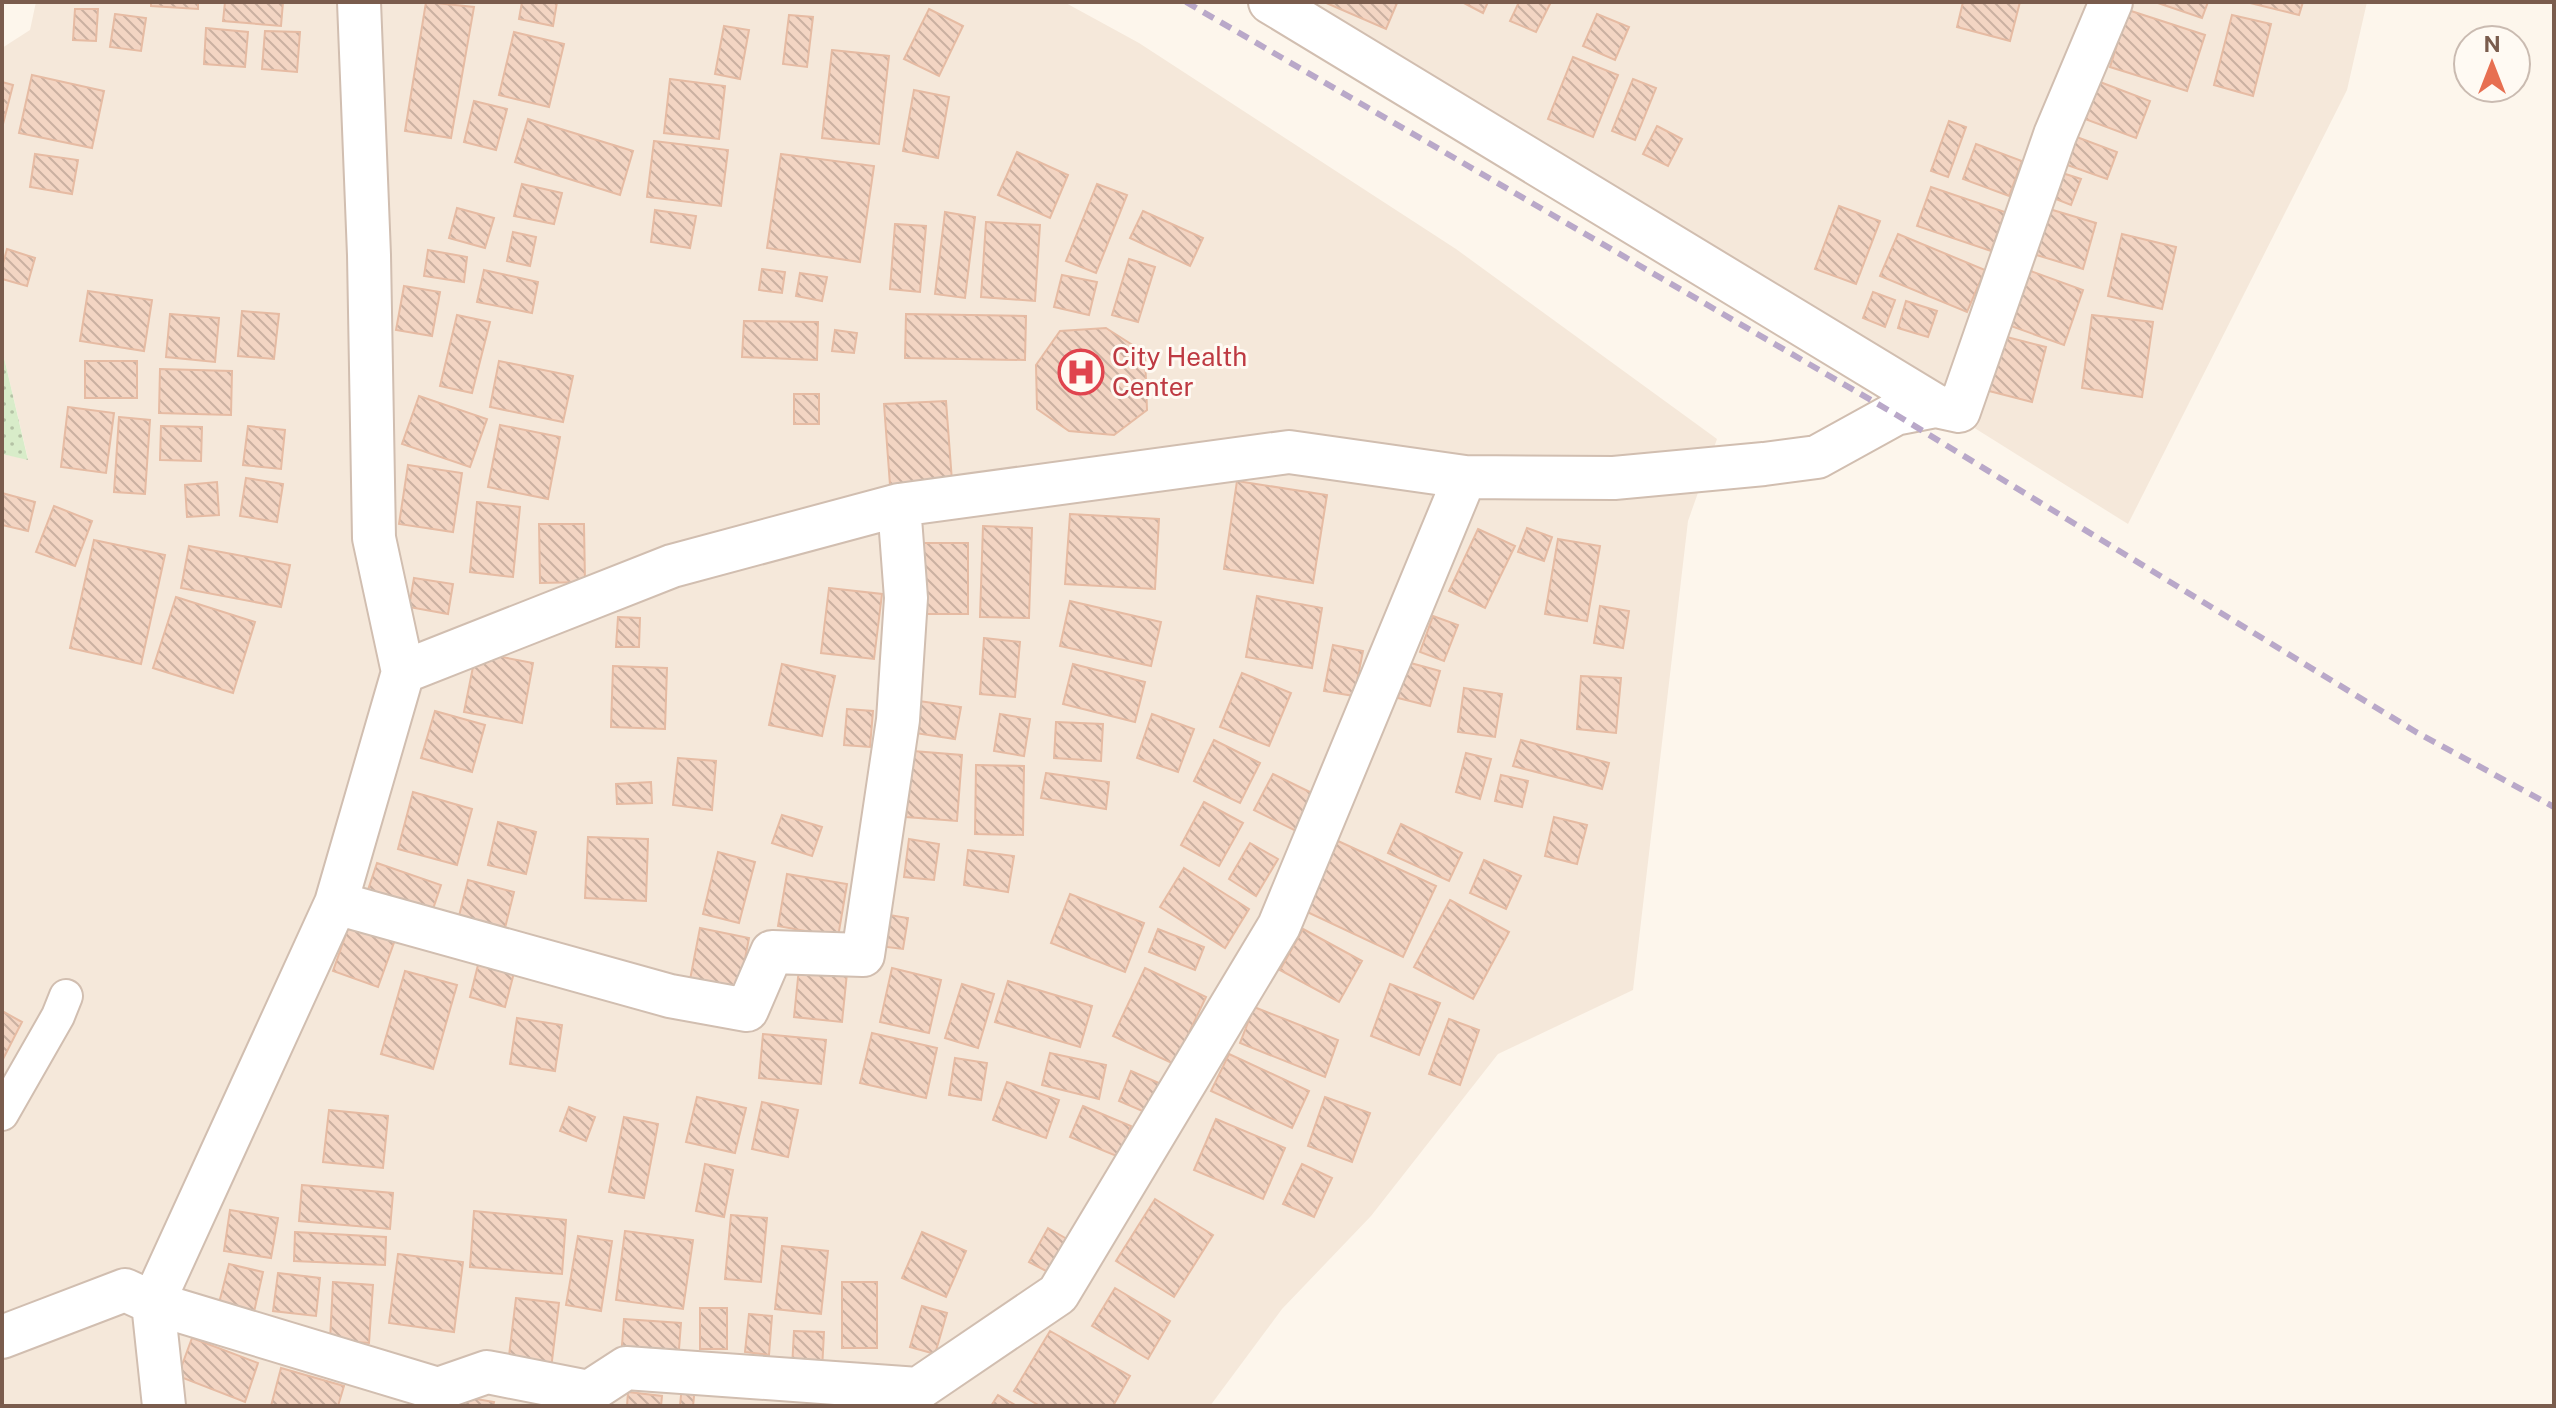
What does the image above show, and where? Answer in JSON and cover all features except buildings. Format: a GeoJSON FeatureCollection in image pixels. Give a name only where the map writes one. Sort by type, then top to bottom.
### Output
{"type":"FeatureCollection","features":[{"type":"Feature","properties":{"kind":"street"},"geometry":{"type":"LineString","coordinates":[[164,1406],[153,1303],[336,903],[403,672],[374,538],[369,255],[359,2]]}},
{"type":"Feature","properties":{"kind":"street"},"geometry":{"type":"LineString","coordinates":[[1270,2],[1936,406],[1959,411],[2055,135],[2111,2]]}},
{"type":"Feature","properties":{"kind":"street"},"geometry":{"type":"LineString","coordinates":[[403,672],[672,566],[899,505],[1289,452],[1465,477],[1614,478],[1817,457],[1895,414],[1936,406]]}},
{"type":"Feature","properties":{"kind":"street"},"geometry":{"type":"LineString","coordinates":[[2,1337],[125,1290],[153,1303],[438,1389],[487,1372],[589,1392],[626,1368],[913,1397],[1058,1294],[1279,926],[1465,477]]}},
{"type":"Feature","properties":{"kind":"street"},"geometry":{"type":"LineString","coordinates":[[336,903],[670,996],[747,1010],[772,952],[863,955],[898,720],[906,598],[899,505]]}},
{"type":"Feature","properties":{"kind":"street"},"geometry":{"type":"LineString","coordinates":[[2,1114],[58,1016],[66,996]]}},
{"type":"Feature","properties":{"kind":"shaded area"},"geometry":{"type":"Polygon","coordinates":[[[36,2],[1064,2],[1139,43],[1456,249],[1717,439],[1688,521],[1633,990],[1498,1054],[1371,1216],[1282,1309],[1210,1406],[2,1406],[2,454],[28,459],[2,349],[2,48],[30,30],[36,2]]]}},
{"type":"Feature","properties":{"kind":"shaded area"},"geometry":{"type":"Polygon","coordinates":[[[1260,2],[2367,2],[2347,90],[2128,524],[1901,382],[1260,2]]]}},
{"type":"Feature","properties":{"kind":"green space"},"geometry":{"type":"Polygon","coordinates":[[[2,349],[28,460],[2,454],[2,349]]]}},
{"type":"Feature","properties":{"kind":"railway"},"geometry":{"type":"LineString","coordinates":[[1186,2],[1895,414],[2416,732],[2554,807]]}},
{"type":"Feature","properties":{"kind":"place","name":"City Health Center"},"geometry":{"type":"Point","coordinates":[1081,372]}}]}
